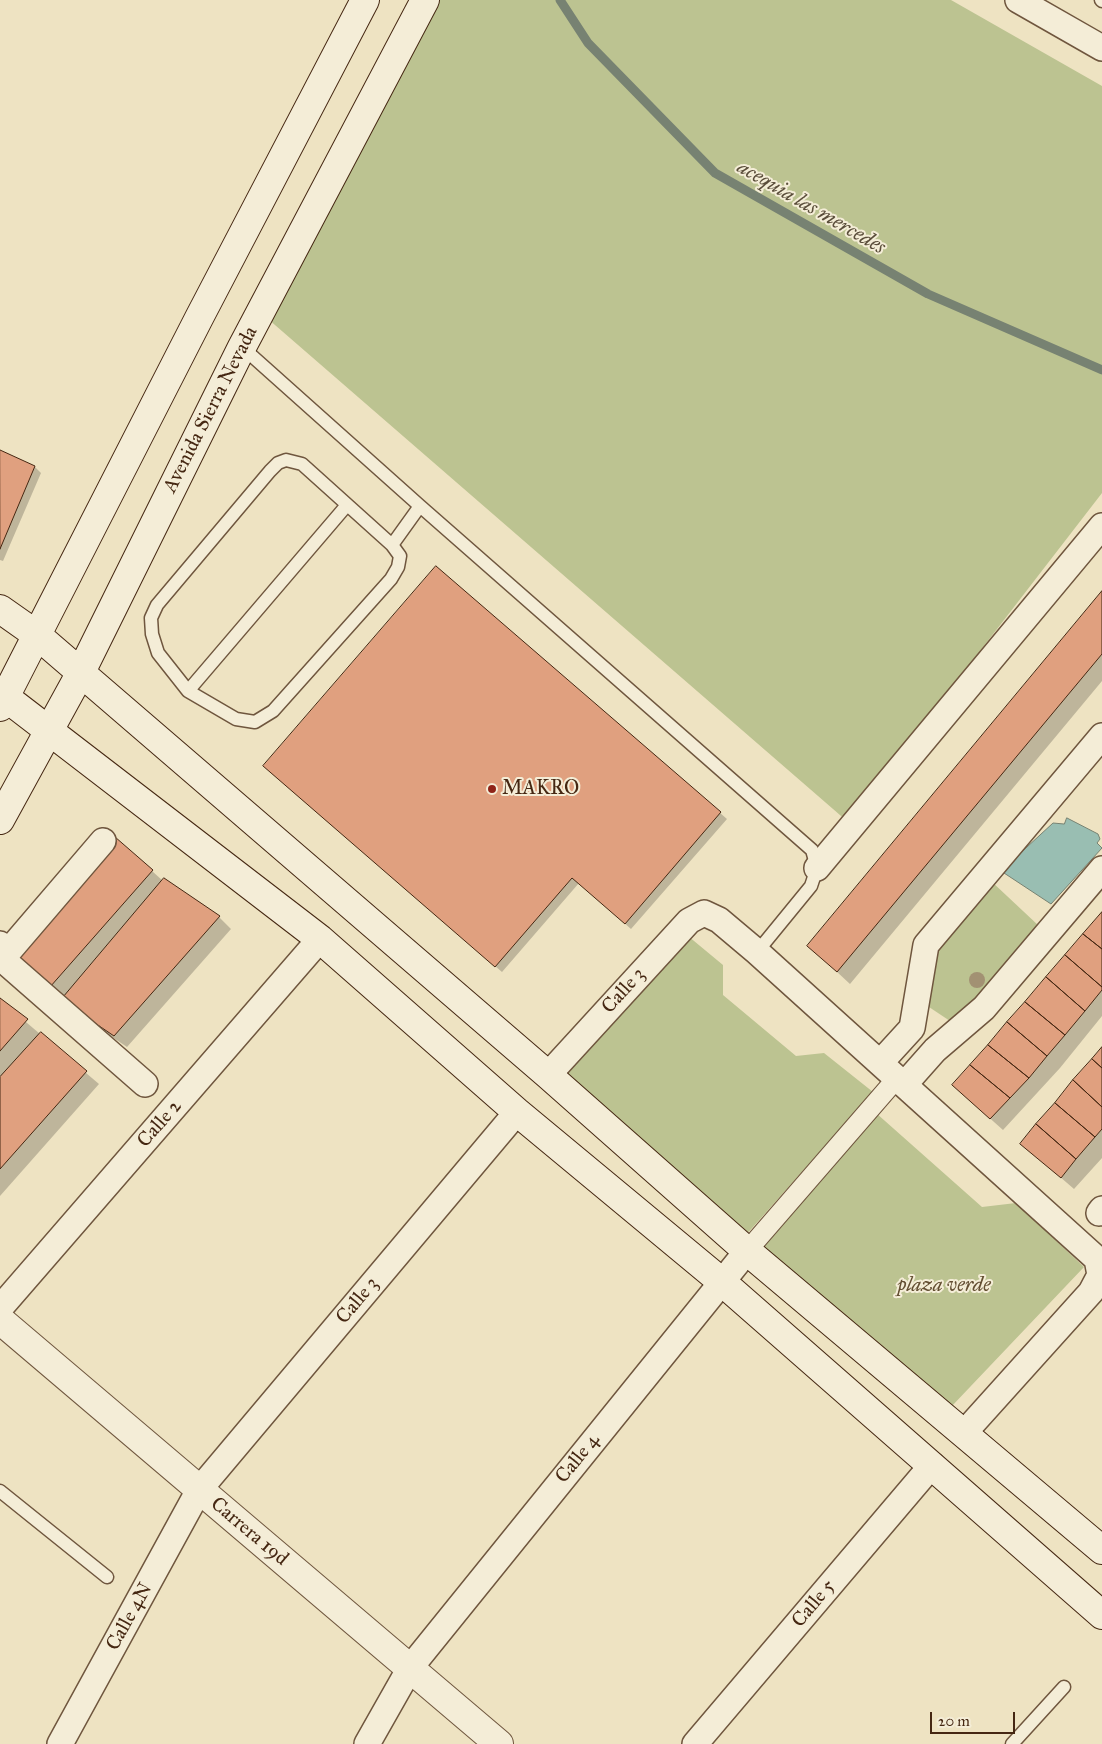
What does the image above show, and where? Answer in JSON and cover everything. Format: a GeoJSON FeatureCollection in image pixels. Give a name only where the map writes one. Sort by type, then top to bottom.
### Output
{"type":"FeatureCollection","features":[{"type":"Feature","properties":{"kind":"main road"},"geometry":{"type":"LineString","coordinates":[[365,0],[203,309],[37,635],[2,699],[49,731],[320,939],[517,1112],[722,1282],[1102,1615]]}},
{"type":"Feature","properties":{"kind":"main road","name":"Avenida Sierra Nevada"},"geometry":{"type":"LineString","coordinates":[[0,820],[80,674],[242,347],[425,0]]}},
{"type":"Feature","properties":{"kind":"main road"},"geometry":{"type":"LineString","coordinates":[[0,609],[37,635],[548,1075],[747,1251],[1102,1550]]}},
{"type":"Feature","properties":{"kind":"main road","name":"Carrera 19d"},"geometry":{"type":"LineString","coordinates":[[0,1320],[499,1744]]}},
{"type":"Feature","properties":{"kind":"street"},"geometry":{"type":"LineString","coordinates":[[1018,0],[1102,48]]}},
{"type":"Feature","properties":{"kind":"street"},"geometry":{"type":"LineString","coordinates":[[818,868],[1102,526]]}},
{"type":"Feature","properties":{"kind":"street"},"geometry":{"type":"LineString","coordinates":[[894,1076],[912,1028],[926,946],[1102,736]]}},
{"type":"Feature","properties":{"kind":"street"},"geometry":{"type":"LineString","coordinates":[[103,841],[1,952],[146,1084]]}},
{"type":"Feature","properties":{"kind":"street"},"geometry":{"type":"LineString","coordinates":[[747,1251],[894,1076],[935,1050],[984,1008],[1102,869]]}},
{"type":"Feature","properties":{"kind":"street","name":"Calle 3"},"geometry":{"type":"LineString","coordinates":[[548,1075],[688,920],[704,913],[719,920],[758,952]]}},
{"type":"Feature","properties":{"kind":"street","name":"Calle 2"},"geometry":{"type":"LineString","coordinates":[[0,1308],[320,939]]}},
{"type":"Feature","properties":{"kind":"street"},"geometry":{"type":"LineString","coordinates":[[758,952],[1097,1258],[1101,1276],[1091,1292],[964,1433]]}},
{"type":"Feature","properties":{"kind":"street","name":"Calle 3"},"geometry":{"type":"LineString","coordinates":[[199,1490],[517,1112]]}},
{"type":"Feature","properties":{"kind":"street","name":"Calle 4"},"geometry":{"type":"LineString","coordinates":[[367,1744],[410,1668],[747,1251]]}},
{"type":"Feature","properties":{"kind":"street","name":"Calle 5"},"geometry":{"type":"LineString","coordinates":[[695,1744],[932,1465]]}},
{"type":"Feature","properties":{"kind":"street","name":"Calle 4N"},"geometry":{"type":"LineString","coordinates":[[60,1744],[199,1490]]}},
{"type":"Feature","properties":{"kind":"lane"},"geometry":{"type":"LineString","coordinates":[[242,347],[812,850],[818,868],[811,886],[758,952]]}},
{"type":"Feature","properties":{"kind":"lane"},"geometry":{"type":"LineString","coordinates":[[286,460],[302,464],[392,545],[400,556],[398,567],[391,579],[273,711],[255,722],[236,720],[188,690],[158,654],[152,634],[151,618],[157,605],[278,463],[286,460]]}},
{"type":"Feature","properties":{"kind":"lane"},"geometry":{"type":"LineString","coordinates":[[188,690],[347,505]]}},
{"type":"Feature","properties":{"kind":"lane"},"geometry":{"type":"LineString","coordinates":[[392,545],[420,506]]}},
{"type":"Feature","properties":{"kind":"lane"},"geometry":{"type":"LineString","coordinates":[[0,1491],[108,1577]]}},
{"type":"Feature","properties":{"kind":"lane"},"geometry":{"type":"LineString","coordinates":[[1014,1743],[1064,1687]]}},
{"type":"Feature","properties":{"kind":"green space"},"geometry":{"type":"Polygon","coordinates":[[[425,0],[951,0],[1102,86],[1102,493],[848,822],[260,312],[425,0]]]}},
{"type":"Feature","properties":{"kind":"green space"},"geometry":{"type":"Polygon","coordinates":[[[991,881],[1039,926],[953,1023],[917,999],[926,945],[991,881]]]}},
{"type":"Feature","properties":{"kind":"green space"},"geometry":{"type":"Polygon","coordinates":[[[688,936],[723,965],[723,995],[796,1056],[824,1053],[873,1092],[745,1236],[561,1076],[688,936]]]}},
{"type":"Feature","properties":{"kind":"green space","name":"plaza verde"},"geometry":{"type":"Polygon","coordinates":[[[876,1113],[982,1207],[1016,1203],[1084,1267],[951,1407],[760,1245],[876,1113]]]}},
{"type":"Feature","properties":{"kind":"water"},"geometry":{"type":"Polygon","coordinates":[[[1067,818],[1098,834],[1100,839],[1097,843],[1102,848],[1051,904],[1001,871],[1053,823],[1064,824],[1067,818]]]}},
{"type":"Feature","properties":{"kind":"building"},"geometry":{"type":"Polygon","coordinates":[[[0,450],[35,466],[0,549],[0,450]]]}},
{"type":"Feature","properties":{"kind":"building","name":"MAKRO"},"geometry":{"type":"Polygon","coordinates":[[[436,566],[721,812],[625,924],[572,878],[495,967],[263,766],[436,566]]]}},
{"type":"Feature","properties":{"kind":"building"},"geometry":{"type":"Polygon","coordinates":[[[1102,591],[1102,654],[837,972],[807,946],[1102,591]]]}},
{"type":"Feature","properties":{"kind":"building"},"geometry":{"type":"Polygon","coordinates":[[[107,830],[153,870],[50,987],[8,957],[107,830]]]}},
{"type":"Feature","properties":{"kind":"building"},"geometry":{"type":"Polygon","coordinates":[[[164,878],[220,916],[114,1036],[61,1000],[164,878]]]}},
{"type":"Feature","properties":{"kind":"building"},"geometry":{"type":"Polygon","coordinates":[[[1102,912],[1102,949],[1083,934],[1102,912]]]}},
{"type":"Feature","properties":{"kind":"building"},"geometry":{"type":"Polygon","coordinates":[[[1083,934],[1102,949],[1102,987],[1065,955],[1083,934]]]}},
{"type":"Feature","properties":{"kind":"building"},"geometry":{"type":"Polygon","coordinates":[[[1065,955],[1102,987],[1102,990],[1085,1011],[1046,977],[1065,955]]]}},
{"type":"Feature","properties":{"kind":"building"},"geometry":{"type":"Polygon","coordinates":[[[1046,977],[1085,1011],[1065,1035],[1025,1002],[1046,977]]]}},
{"type":"Feature","properties":{"kind":"building"},"geometry":{"type":"Polygon","coordinates":[[[0,998],[28,1019],[0,1051],[0,998]]]}},
{"type":"Feature","properties":{"kind":"building"},"geometry":{"type":"Polygon","coordinates":[[[1025,1002],[1065,1035],[1047,1056],[1007,1022],[1025,1002]]]}},
{"type":"Feature","properties":{"kind":"building"},"geometry":{"type":"Polygon","coordinates":[[[1007,1022],[1047,1056],[1029,1078],[988,1045],[1007,1022]]]}},
{"type":"Feature","properties":{"kind":"building"},"geometry":{"type":"Polygon","coordinates":[[[41,1032],[87,1071],[0,1169],[0,1077],[41,1032]]]}},
{"type":"Feature","properties":{"kind":"building"},"geometry":{"type":"Polygon","coordinates":[[[988,1045],[1029,1078],[1010,1098],[970,1065],[988,1045]]]}},
{"type":"Feature","properties":{"kind":"building"},"geometry":{"type":"Polygon","coordinates":[[[1102,1047],[1102,1068],[1092,1059],[1102,1047]]]}},
{"type":"Feature","properties":{"kind":"building"},"geometry":{"type":"Polygon","coordinates":[[[1092,1059],[1102,1068],[1102,1107],[1073,1080],[1092,1059]]]}},
{"type":"Feature","properties":{"kind":"building"},"geometry":{"type":"Polygon","coordinates":[[[970,1065],[1010,1098],[990,1119],[952,1085],[970,1065]]]}},
{"type":"Feature","properties":{"kind":"building"},"geometry":{"type":"Polygon","coordinates":[[[1073,1080],[1102,1107],[1102,1129],[1095,1137],[1055,1103],[1073,1080]]]}},
{"type":"Feature","properties":{"kind":"building"},"geometry":{"type":"Polygon","coordinates":[[[1055,1103],[1095,1137],[1076,1159],[1036,1124],[1055,1103]]]}},
{"type":"Feature","properties":{"kind":"building"},"geometry":{"type":"Polygon","coordinates":[[[1036,1124],[1076,1159],[1061,1178],[1020,1144],[1036,1124]]]}},
{"type":"Feature","properties":{"kind":"waterway","name":"acequia las mercedes"},"geometry":{"type":"LineString","coordinates":[[560,0],[588,43],[715,173],[928,294],[1102,370]]}},
{"type":"Feature","properties":{"kind":"place","name":"MAKRO"},"geometry":{"type":"Point","coordinates":[492,789]}}]}
